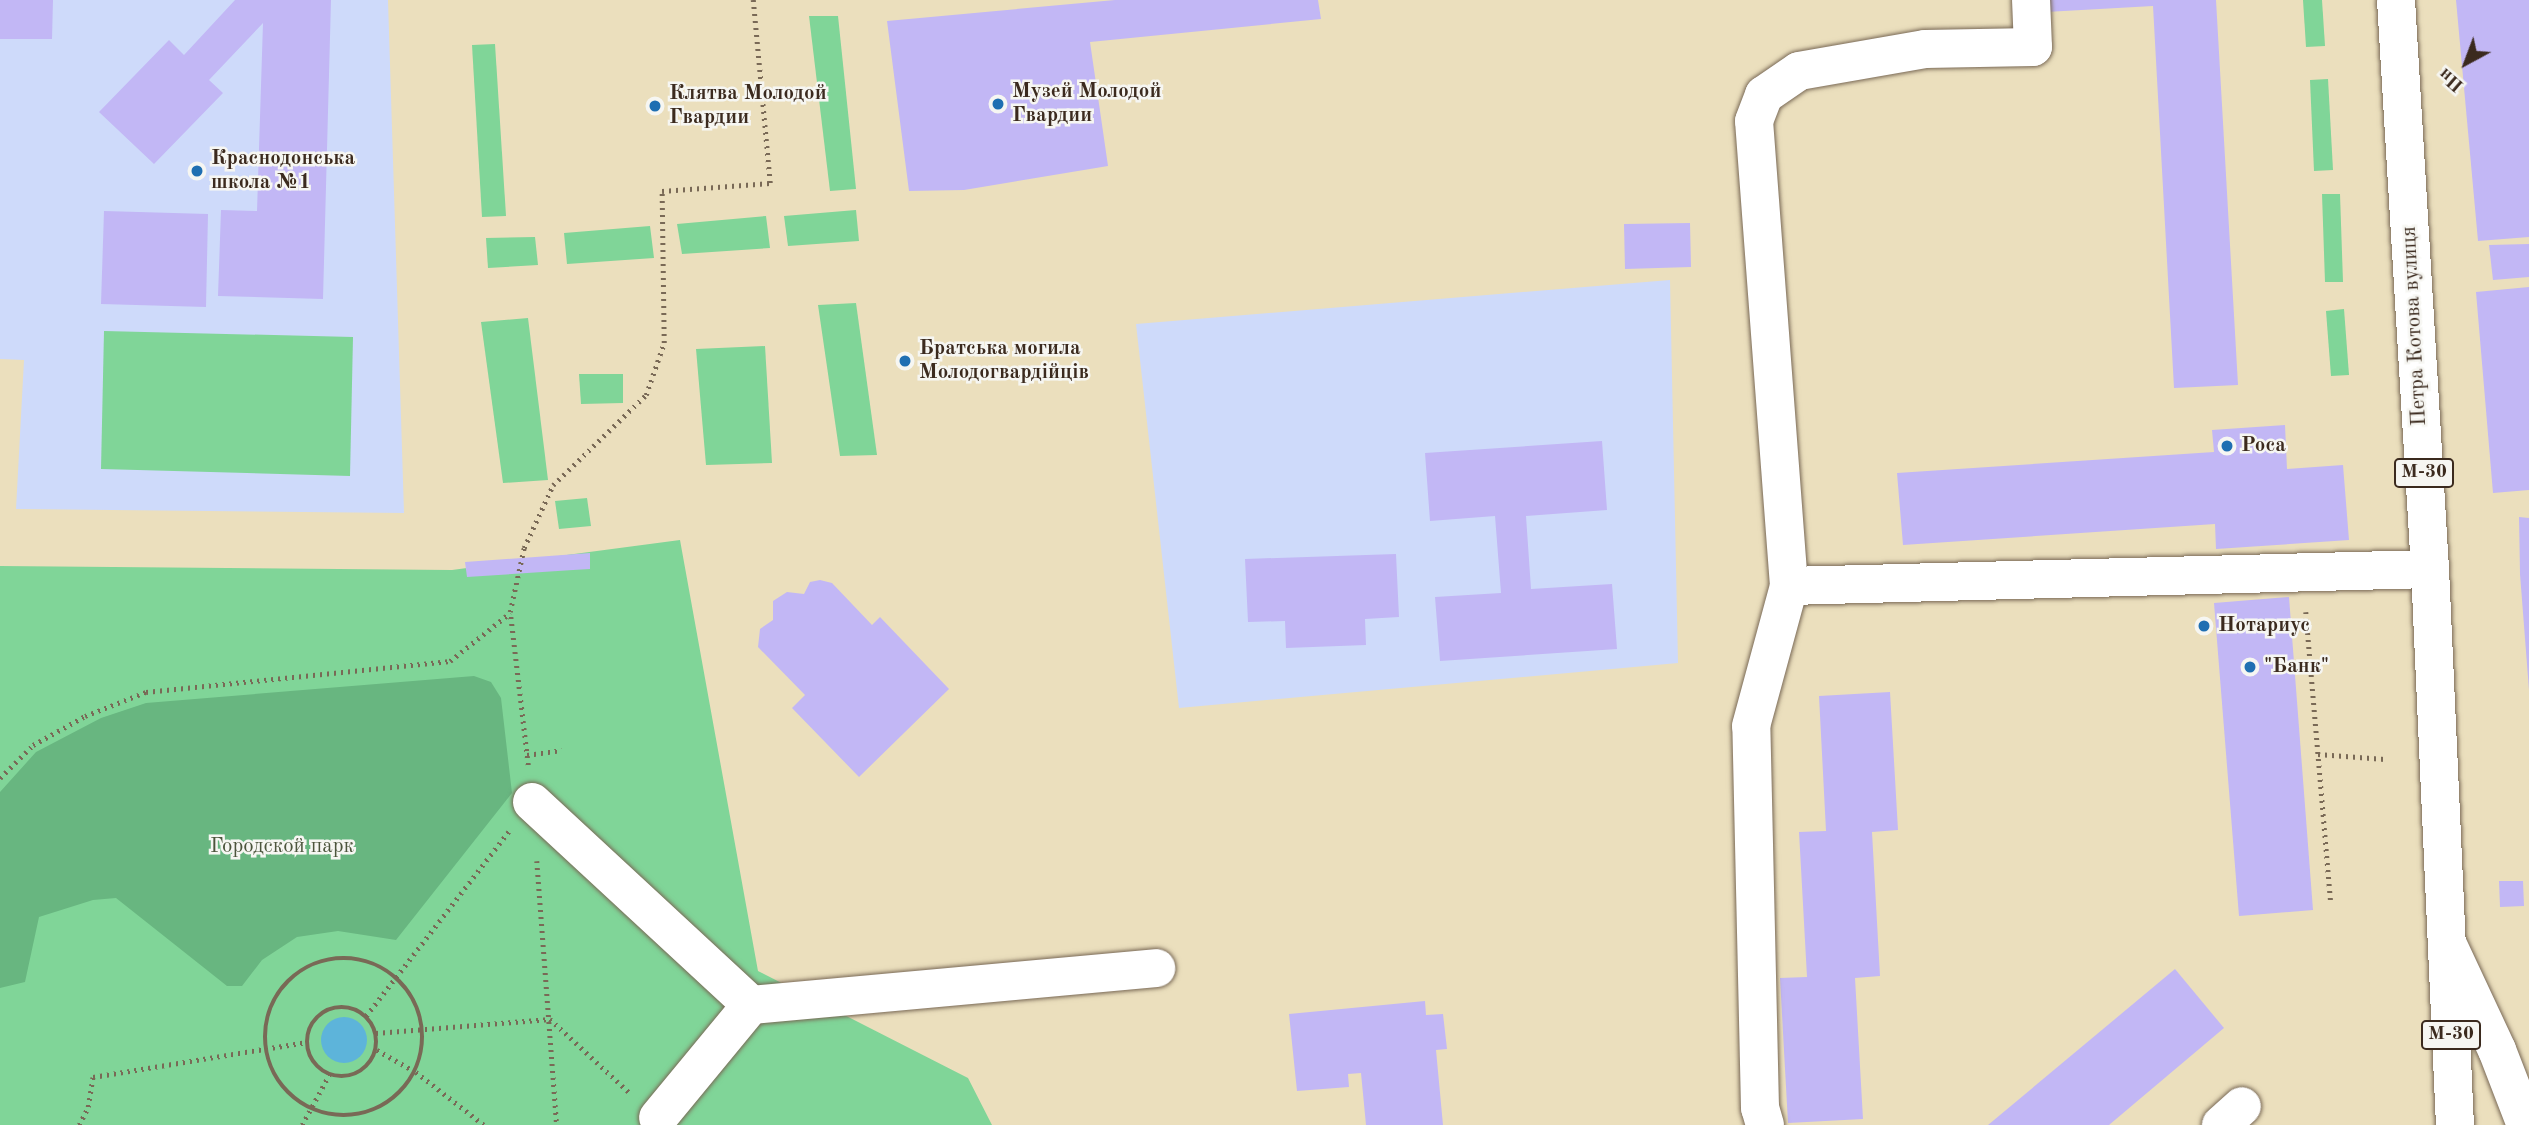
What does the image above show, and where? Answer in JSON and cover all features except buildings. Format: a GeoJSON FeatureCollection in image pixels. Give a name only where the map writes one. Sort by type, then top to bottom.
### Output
{"type":"FeatureCollection","features":[{"type":"Feature","properties":{"kind":"main road"},"geometry":{"type":"LineString","coordinates":[[1765,1125],[1760,1108],[1751,726],[1789,586],[1754,121],[1764,95],[1799,71],[1925,49],[2033,47],[2031,0]]}},
{"type":"Feature","properties":{"kind":"main road","name":"Петра Котова вулиця"},"geometry":{"type":"LineString","coordinates":[[2396,0],[2430,569],[2448,945]]}},
{"type":"Feature","properties":{"kind":"main road"},"geometry":{"type":"LineString","coordinates":[[1789,586],[2430,569]]}},
{"type":"Feature","properties":{"kind":"main road"},"geometry":{"type":"LineString","coordinates":[[532,802],[751,1005]]}},
{"type":"Feature","properties":{"kind":"main road"},"geometry":{"type":"LineString","coordinates":[[2448,945],[2497,1050],[2525,1125]]}},
{"type":"Feature","properties":{"kind":"main road","name":"М-30"},"geometry":{"type":"LineString","coordinates":[[2448,945],[2455,1125]]}},
{"type":"Feature","properties":{"kind":"main road"},"geometry":{"type":"LineString","coordinates":[[658,1118],[751,1005],[1156,968]]}},
{"type":"Feature","properties":{"kind":"path"},"geometry":{"type":"LineString","coordinates":[[557,1125],[532,802],[510,612],[524,548],[553,485],[646,396],[663,343],[662,191],[770,183],[753,0]]}},
{"type":"Feature","properties":{"kind":"path"},"geometry":{"type":"LineString","coordinates":[[2303,572],[2331,903]]}},
{"type":"Feature","properties":{"kind":"path"},"geometry":{"type":"LineString","coordinates":[[0,778],[33,745],[85,716],[146,692],[450,661],[510,612]]}},
{"type":"Feature","properties":{"kind":"path"},"geometry":{"type":"LineString","coordinates":[[527,755],[562,751]]}},
{"type":"Feature","properties":{"kind":"path"},"geometry":{"type":"LineString","coordinates":[[2318,754],[2385,759]]}},
{"type":"Feature","properties":{"kind":"path"},"geometry":{"type":"LineString","coordinates":[[366,1016],[532,802]]}},
{"type":"Feature","properties":{"kind":"path"},"geometry":{"type":"LineString","coordinates":[[344,957],[367,961],[394,977],[418,1007],[424,1030],[416,1072],[404,1090],[368,1114],[346,1117],[312,1112],[286,1093],[273,1074],[265,1052],[270,1006],[300,970],[344,957]]}},
{"type":"Feature","properties":{"kind":"path"},"geometry":{"type":"LineString","coordinates":[[348,1007],[366,1016],[376,1033],[377,1050],[369,1065],[355,1075],[329,1075],[314,1062],[307,1042],[313,1023],[328,1010],[348,1007]]}},
{"type":"Feature","properties":{"kind":"path"},"geometry":{"type":"LineString","coordinates":[[376,1033],[550,1019],[658,1118]]}},
{"type":"Feature","properties":{"kind":"path"},"geometry":{"type":"LineString","coordinates":[[79,1125],[93,1077],[265,1052],[307,1042]]}},
{"type":"Feature","properties":{"kind":"path"},"geometry":{"type":"LineString","coordinates":[[377,1050],[416,1072],[484,1125]]}},
{"type":"Feature","properties":{"kind":"path"},"geometry":{"type":"LineString","coordinates":[[302,1125],[312,1112],[329,1075]]}},
{"type":"Feature","properties":{"kind":"shaded area","name":"Краснодонська школа №1"},"geometry":{"type":"Polygon","coordinates":[[[0,0],[388,0],[404,513],[16,509],[24,360],[0,359],[0,0]]]}},
{"type":"Feature","properties":{"kind":"shaded area"},"geometry":{"type":"Polygon","coordinates":[[[1670,280],[1678,663],[1179,708],[1136,324],[1670,280]]]}},
{"type":"Feature","properties":{"kind":"green space"},"geometry":{"type":"Polygon","coordinates":[[[2303,0],[2322,0],[2325,46],[2306,47],[2303,0]]]}},
{"type":"Feature","properties":{"kind":"green space"},"geometry":{"type":"Polygon","coordinates":[[[809,16],[838,16],[856,189],[830,191],[809,16]]]}},
{"type":"Feature","properties":{"kind":"green space"},"geometry":{"type":"Polygon","coordinates":[[[495,44],[506,216],[482,217],[472,45],[495,44]]]}},
{"type":"Feature","properties":{"kind":"green space"},"geometry":{"type":"Polygon","coordinates":[[[2328,79],[2333,170],[2314,171],[2310,80],[2328,79]]]}},
{"type":"Feature","properties":{"kind":"green space"},"geometry":{"type":"Polygon","coordinates":[[[2322,194],[2340,194],[2343,282],[2325,282],[2322,194]]]}},
{"type":"Feature","properties":{"kind":"green space"},"geometry":{"type":"Polygon","coordinates":[[[856,210],[859,241],[788,246],[784,216],[856,210]]]}},
{"type":"Feature","properties":{"kind":"green space"},"geometry":{"type":"Polygon","coordinates":[[[766,216],[770,248],[682,254],[677,224],[766,216]]]}},
{"type":"Feature","properties":{"kind":"green space"},"geometry":{"type":"Polygon","coordinates":[[[650,226],[654,258],[567,264],[564,233],[650,226]]]}},
{"type":"Feature","properties":{"kind":"green space"},"geometry":{"type":"Polygon","coordinates":[[[535,237],[538,265],[488,268],[486,238],[535,237]]]}},
{"type":"Feature","properties":{"kind":"green space"},"geometry":{"type":"Polygon","coordinates":[[[856,303],[877,455],[840,456],[818,305],[856,303]]]}},
{"type":"Feature","properties":{"kind":"green space"},"geometry":{"type":"Polygon","coordinates":[[[2344,309],[2349,375],[2331,376],[2326,311],[2344,309]]]}},
{"type":"Feature","properties":{"kind":"green space"},"geometry":{"type":"Polygon","coordinates":[[[528,318],[548,480],[503,483],[481,322],[528,318]]]}},
{"type":"Feature","properties":{"kind":"green space"},"geometry":{"type":"Polygon","coordinates":[[[104,331],[353,337],[350,476],[101,469],[104,331]]]}},
{"type":"Feature","properties":{"kind":"green space"},"geometry":{"type":"Polygon","coordinates":[[[765,346],[772,463],[706,465],[696,349],[765,346]]]}},
{"type":"Feature","properties":{"kind":"green space"},"geometry":{"type":"Polygon","coordinates":[[[579,374],[623,374],[623,403],[581,404],[579,374]]]}},
{"type":"Feature","properties":{"kind":"green space"},"geometry":{"type":"Polygon","coordinates":[[[587,498],[591,526],[559,529],[555,501],[587,498]]]}},
{"type":"Feature","properties":{"kind":"green space","name":"Городской парк"},"geometry":{"type":"Polygon","coordinates":[[[680,540],[758,971],[968,1078],[992,1125],[0,1125],[0,566],[452,570],[680,540]]]}},
{"type":"Feature","properties":{"kind":"green space"},"geometry":{"type":"Polygon","coordinates":[[[474,676],[491,682],[501,698],[512,793],[396,940],[338,931],[297,937],[262,960],[242,986],[227,986],[116,898],[93,900],[39,917],[25,982],[0,988],[0,792],[36,752],[101,718],[146,703],[474,676]]]}},
{"type":"Feature","properties":{"kind":"water"},"geometry":{"type":"Polygon","coordinates":[[[344,1017],[361,1023],[367,1040],[361,1057],[344,1063],[327,1057],[321,1040],[327,1023],[344,1017]]]}},
{"type":"Feature","properties":{"kind":"place","name":"Музей Молодой Гвардии"},"geometry":{"type":"Point","coordinates":[998,104]}},
{"type":"Feature","properties":{"kind":"place","name":"Клятва Молодой Гвардии"},"geometry":{"type":"Point","coordinates":[655,106]}},
{"type":"Feature","properties":{"kind":"place","name":"Краснодонська школа №1"},"geometry":{"type":"Point","coordinates":[197,171]}},
{"type":"Feature","properties":{"kind":"place","name":"Братська могила Молодогвардійців"},"geometry":{"type":"Point","coordinates":[905,361]}},
{"type":"Feature","properties":{"kind":"place","name":"Роса"},"geometry":{"type":"Point","coordinates":[2227,446]}},
{"type":"Feature","properties":{"kind":"place","name":"Нотариус"},"geometry":{"type":"Point","coordinates":[2204,626]}},
{"type":"Feature","properties":{"kind":"place","name":"\"Банк\""},"geometry":{"type":"Point","coordinates":[2250,667]}}]}
